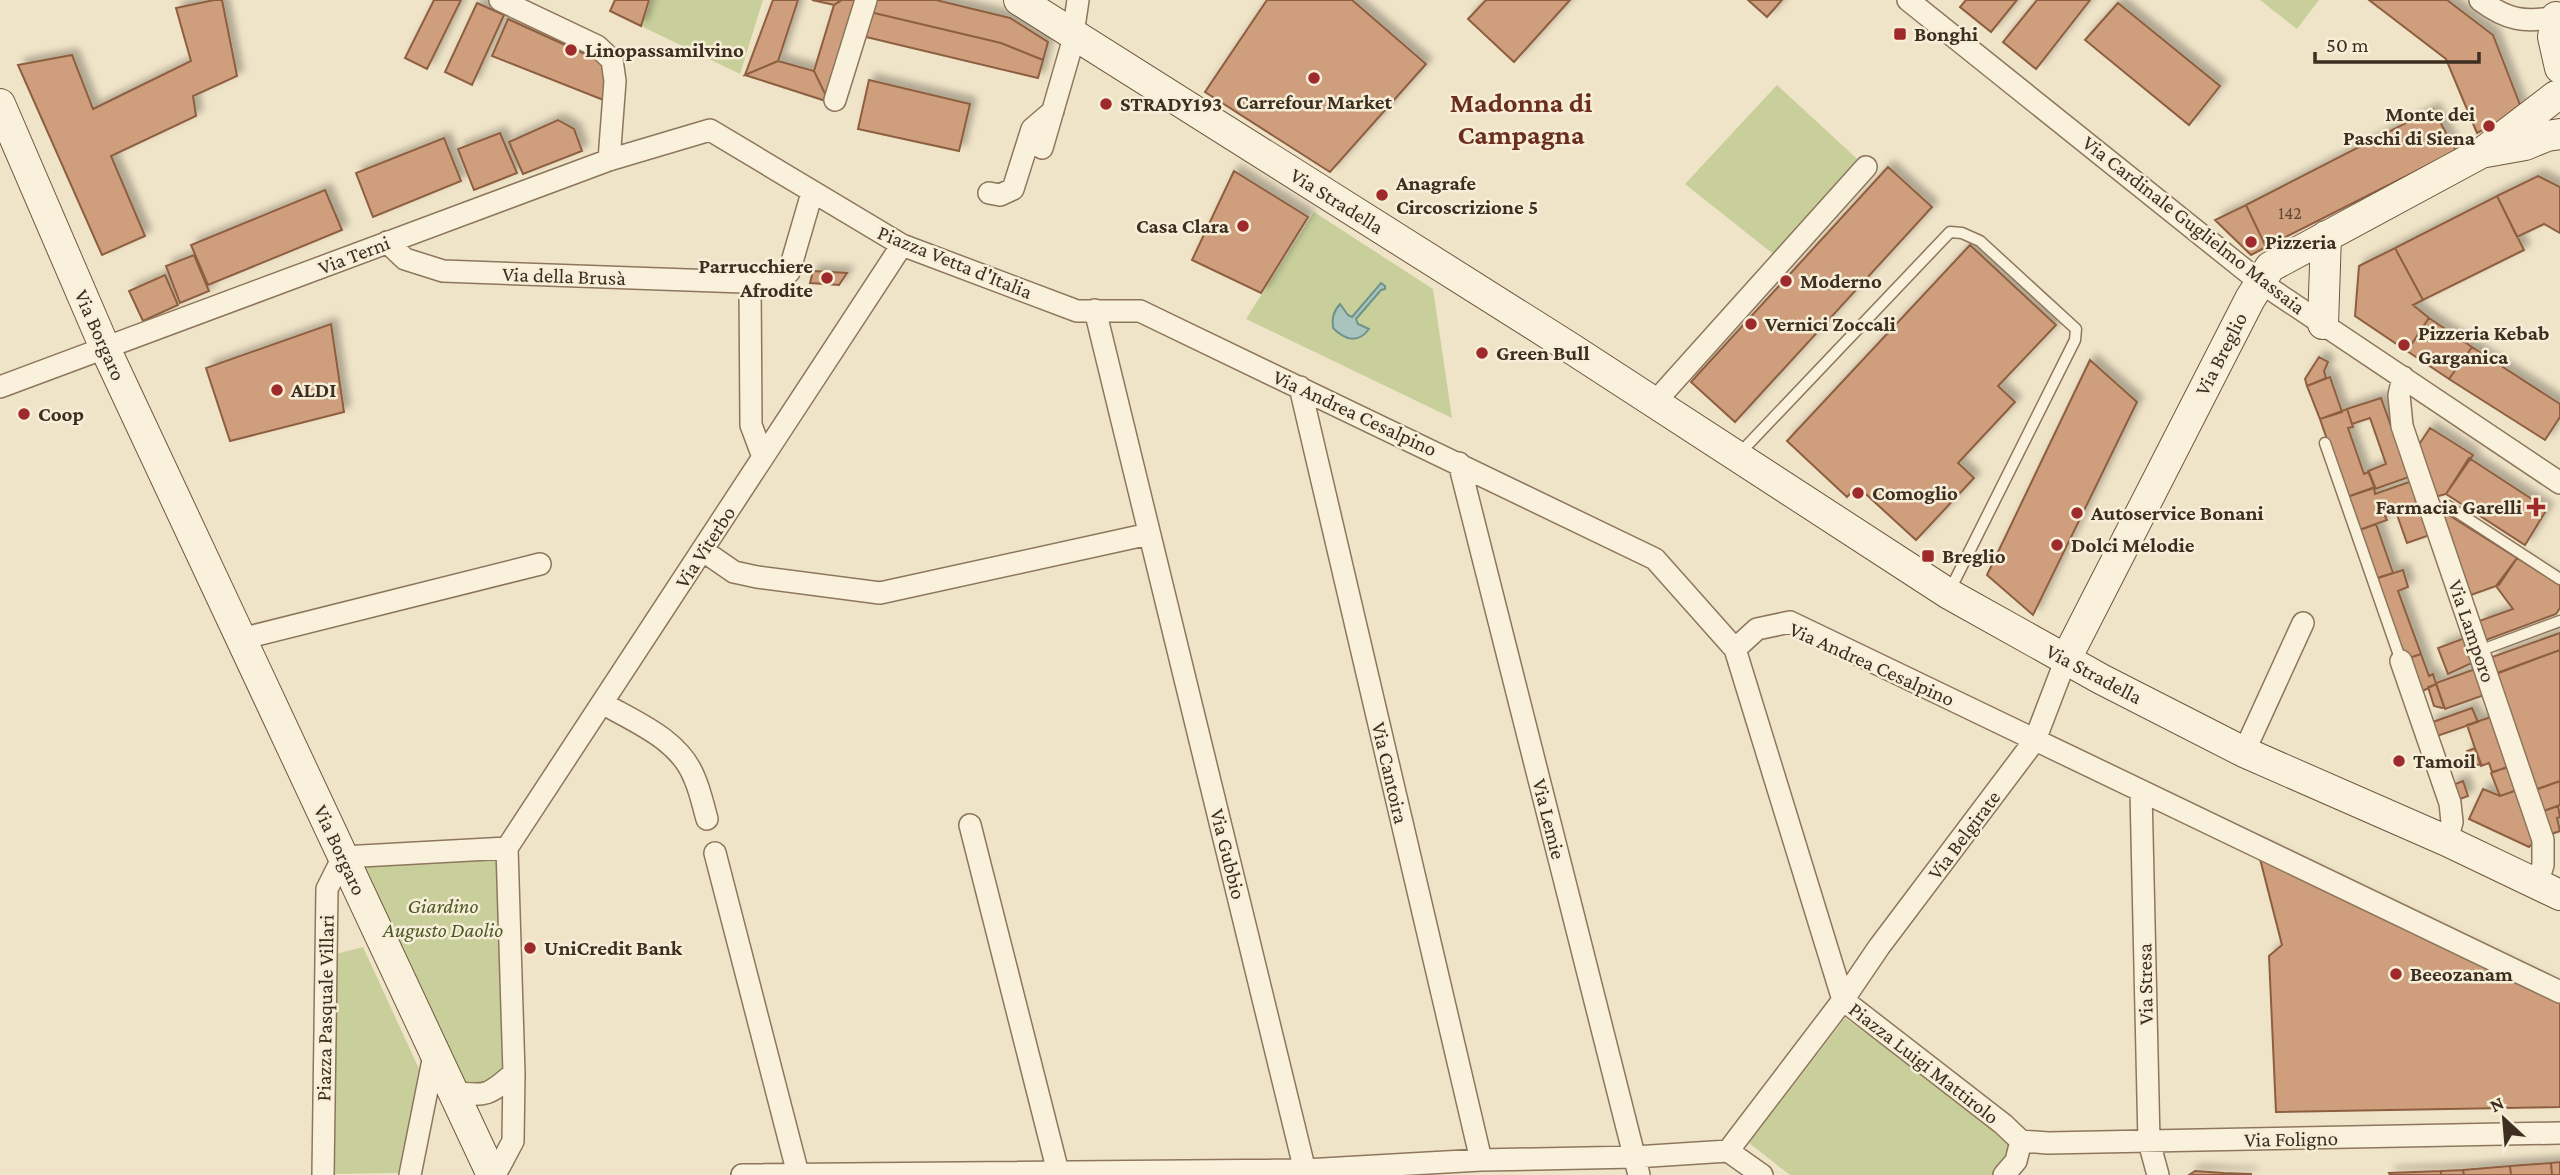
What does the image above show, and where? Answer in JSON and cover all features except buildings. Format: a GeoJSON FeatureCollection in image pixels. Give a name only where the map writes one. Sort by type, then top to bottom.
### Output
{"type":"FeatureCollection","features":[{"type":"Feature","properties":{"kind":"street"},"geometry":{"type":"LineString","coordinates":[[500,0],[597,46],[612,60],[615,81],[609,160]]}},
{"type":"Feature","properties":{"kind":"street"},"geometry":{"type":"LineString","coordinates":[[835,100],[866,0]]}},
{"type":"Feature","properties":{"kind":"street"},"geometry":{"type":"LineString","coordinates":[[1042,148],[1073,35],[1079,0]]}},
{"type":"Feature","properties":{"kind":"street","name":"Via Cardinale Guglielmo Massaia"},"geometry":{"type":"LineString","coordinates":[[1908,0],[2260,282],[2560,483]]}},
{"type":"Feature","properties":{"kind":"street"},"geometry":{"type":"LineString","coordinates":[[2480,0],[2517,20],[2537,21],[2556,12]]}},
{"type":"Feature","properties":{"kind":"street","name":"Via Stradella"},"geometry":{"type":"LineString","coordinates":[[1024,1],[1073,35],[1655,402],[1949,594],[2244,752],[2549,889]]}},
{"type":"Feature","properties":{"kind":"street"},"geometry":{"type":"LineString","coordinates":[[2556,12],[2553,37],[2559,84],[2554,111],[2560,127]]}},
{"type":"Feature","properties":{"kind":"street","name":"Via Breglio"},"geometry":{"type":"LineString","coordinates":[[2066,659],[2270,267],[2483,152],[2559,84]]}},
{"type":"Feature","properties":{"kind":"street","name":"Via Borgaro"},"geometry":{"type":"LineString","coordinates":[[0,104],[105,348],[494,1175]]}},
{"type":"Feature","properties":{"kind":"street"},"geometry":{"type":"LineString","coordinates":[[989,193],[1000,195],[1013,189],[1032,129],[1053,111]]}},
{"type":"Feature","properties":{"kind":"street","name":"Via Terni"},"geometry":{"type":"LineString","coordinates":[[0,387],[609,160],[710,130]]}},
{"type":"Feature","properties":{"kind":"street","name":"Piazza Vetta d'Italia"},"geometry":{"type":"LineString","coordinates":[[710,130],[902,245],[1077,311],[1140,311]]}},
{"type":"Feature","properties":{"kind":"street","name":"Via Breglio"},"geometry":{"type":"LineString","coordinates":[[2483,152],[2525,145],[2560,134]]}},
{"type":"Feature","properties":{"kind":"street"},"geometry":{"type":"LineString","coordinates":[[1655,402],[1866,167]]}},
{"type":"Feature","properties":{"kind":"street","name":"Via della Brusà"},"geometry":{"type":"LineString","coordinates":[[387,242],[405,259],[443,271],[768,283],[789,272],[812,193]]}},
{"type":"Feature","properties":{"kind":"street"},"geometry":{"type":"LineString","coordinates":[[2323,324],[2326,236]]}},
{"type":"Feature","properties":{"kind":"street","name":"Via Viterbo"},"geometry":{"type":"LineString","coordinates":[[507,848],[902,245]]}},
{"type":"Feature","properties":{"kind":"street"},"geometry":{"type":"LineString","coordinates":[[750,283],[751,425],[763,457]]}},
{"type":"Feature","properties":{"kind":"street","name":"Via Gubbio"},"geometry":{"type":"LineString","coordinates":[[1095,310],[1305,1173]]}},
{"type":"Feature","properties":{"kind":"street","name":"Via Andrea Cesalpino"},"geometry":{"type":"LineString","coordinates":[[1140,311],[1655,559],[1735,649],[1757,629],[1790,622],[2560,992]]}},
{"type":"Feature","properties":{"kind":"street","name":"Via Lamporo"},"geometry":{"type":"LineString","coordinates":[[2403,377],[2399,395],[2402,426],[2543,840],[2543,865],[2549,889]]}},
{"type":"Feature","properties":{"kind":"street","name":"Via Cantoira"},"geometry":{"type":"LineString","coordinates":[[1300,387],[1481,1160]]}},
{"type":"Feature","properties":{"kind":"street","name":"Via Lemie"},"geometry":{"type":"LineString","coordinates":[[1459,463],[1637,1166]]}},
{"type":"Feature","properties":{"kind":"street"},"geometry":{"type":"LineString","coordinates":[[702,550],[734,572],[757,578],[880,593],[1149,534]]}},
{"type":"Feature","properties":{"kind":"street"},"geometry":{"type":"LineString","coordinates":[[241,639],[540,564]]}},
{"type":"Feature","properties":{"kind":"street"},"geometry":{"type":"LineString","coordinates":[[2244,752],[2303,623]]}},
{"type":"Feature","properties":{"kind":"street"},"geometry":{"type":"LineString","coordinates":[[1735,649],[1843,1000]]}},
{"type":"Feature","properties":{"kind":"street","name":"Via Belgirate"},"geometry":{"type":"LineString","coordinates":[[1843,1000],[2035,740],[2066,659]]}},
{"type":"Feature","properties":{"kind":"street"},"geometry":{"type":"LineString","coordinates":[[2401,661],[2450,803],[2452,822],[2447,841]]}},
{"type":"Feature","properties":{"kind":"street"},"geometry":{"type":"LineString","coordinates":[[602,703],[672,744],[683,756],[694,775],[707,819]]}},
{"type":"Feature","properties":{"kind":"street","name":"Via Stresa"},"geometry":{"type":"LineString","coordinates":[[2141,791],[2149,1142],[2158,1175]]}},
{"type":"Feature","properties":{"kind":"street"},"geometry":{"type":"LineString","coordinates":[[970,825],[1058,1172]]}},
{"type":"Feature","properties":{"kind":"street"},"geometry":{"type":"LineString","coordinates":[[343,857],[507,848],[514,1073],[513,1142],[494,1175]]}},
{"type":"Feature","properties":{"kind":"street"},"geometry":{"type":"LineString","coordinates":[[715,853],[798,1174]]}},
{"type":"Feature","properties":{"kind":"street","name":"Piazza Pasquale Villari"},"geometry":{"type":"LineString","coordinates":[[323,1175],[327,889],[343,857]]}},
{"type":"Feature","properties":{"kind":"street","name":"Piazza Luigi Mattirolo"},"geometry":{"type":"LineString","coordinates":[[1728,1151],[1843,1000],[2003,1124],[2021,1141]]}},
{"type":"Feature","properties":{"kind":"street"},"geometry":{"type":"LineString","coordinates":[[410,1175],[435,1051]]}},
{"type":"Feature","properties":{"kind":"street"},"geometry":{"type":"LineString","coordinates":[[453,1092],[490,1094],[514,1073]]}},
{"type":"Feature","properties":{"kind":"street","name":"Via Foligno"},"geometry":{"type":"LineString","coordinates":[[2021,1141],[2149,1142],[2560,1133]]}},
{"type":"Feature","properties":{"kind":"street"},"geometry":{"type":"LineString","coordinates":[[2004,1175],[2016,1161],[2021,1141]]}},
{"type":"Feature","properties":{"kind":"street"},"geometry":{"type":"LineString","coordinates":[[742,1175],[1305,1173],[1481,1160],[1637,1166],[1728,1151],[1762,1175]]}},
{"type":"Feature","properties":{"kind":"lane"},"geometry":{"type":"LineString","coordinates":[[1738,456],[1950,232],[1962,233],[1980,241],[2076,329],[2075,340],[1949,594]]}},
{"type":"Feature","properties":{"kind":"lane"},"geometry":{"type":"LineString","coordinates":[[2325,443],[2401,661]]}},
{"type":"Feature","properties":{"kind":"lane"},"geometry":{"type":"LineString","coordinates":[[2431,510],[2448,506],[2560,579]]}},
{"type":"Feature","properties":{"kind":"lane"},"geometry":{"type":"LineString","coordinates":[[2479,651],[2560,621]]}},
{"type":"Feature","properties":{"kind":"green space"},"geometry":{"type":"Polygon","coordinates":[[[651,0],[763,0],[740,74],[641,26],[651,0]]]}},
{"type":"Feature","properties":{"kind":"green space"},"geometry":{"type":"Polygon","coordinates":[[[2260,0],[2319,0],[2297,29],[2260,0]]]}},
{"type":"Feature","properties":{"kind":"green space"},"geometry":{"type":"Polygon","coordinates":[[[1777,85],[1866,167],[1782,261],[1685,184],[1777,85]]]}},
{"type":"Feature","properties":{"kind":"green space"},"geometry":{"type":"Polygon","coordinates":[[[1314,212],[1433,289],[1452,418],[1246,319],[1314,212]]]}},
{"type":"Feature","properties":{"kind":"green space","name":"Giardino Augusto Daolio"},"geometry":{"type":"Polygon","coordinates":[[[500,856],[508,1068],[488,1084],[477,1086],[454,1077],[351,863],[500,856]]]}},
{"type":"Feature","properties":{"kind":"green space"},"geometry":{"type":"Polygon","coordinates":[[[363,947],[420,1071],[403,1173],[329,1174],[332,955],[363,947]]]}},
{"type":"Feature","properties":{"kind":"green space"},"geometry":{"type":"Polygon","coordinates":[[[1845,1018],[2022,1144],[1997,1175],[1790,1175],[1749,1143],[1845,1018]]]}},
{"type":"Feature","properties":{"kind":"water"},"geometry":{"type":"Polygon","coordinates":[[[1381,283],[1385,289],[1381,290],[1356,319],[1358,324],[1369,329],[1365,334],[1351,339],[1333,328],[1333,315],[1340,304],[1352,317],[1381,283]]]}},
{"type":"Feature","properties":{"kind":"place","name":"Bonghi"},"geometry":{"type":"Point","coordinates":[1900,34]}},
{"type":"Feature","properties":{"kind":"place","name":"Linopassamilvino"},"geometry":{"type":"Point","coordinates":[571,50]}},
{"type":"Feature","properties":{"kind":"place","name":"Carrefour Market"},"geometry":{"type":"Point","coordinates":[1314,78]}},
{"type":"Feature","properties":{"kind":"place","name":"STRADY193"},"geometry":{"type":"Point","coordinates":[1106,104]}},
{"type":"Feature","properties":{"kind":"place","name":"Monte dei Paschi di Siena"},"geometry":{"type":"Point","coordinates":[2489,126]}},
{"type":"Feature","properties":{"kind":"place","name":"Anagrafe Circoscrizione 5"},"geometry":{"type":"Point","coordinates":[1382,195]}},
{"type":"Feature","properties":{"kind":"place","name":"Casa Clara"},"geometry":{"type":"Point","coordinates":[1243,226]}},
{"type":"Feature","properties":{"kind":"place","name":"Pizzeria"},"geometry":{"type":"Point","coordinates":[2251,242]}},
{"type":"Feature","properties":{"kind":"place","name":"Parrucchiere Afrodite"},"geometry":{"type":"Point","coordinates":[827,278]}},
{"type":"Feature","properties":{"kind":"place","name":"Moderno"},"geometry":{"type":"Point","coordinates":[1786,281]}},
{"type":"Feature","properties":{"kind":"place","name":"Vernici Zoccali"},"geometry":{"type":"Point","coordinates":[1751,324]}},
{"type":"Feature","properties":{"kind":"place","name":"Pizzeria Kebab Garganica"},"geometry":{"type":"Point","coordinates":[2404,345]}},
{"type":"Feature","properties":{"kind":"place","name":"Green Bull"},"geometry":{"type":"Point","coordinates":[1482,353]}},
{"type":"Feature","properties":{"kind":"place","name":"ALDI"},"geometry":{"type":"Point","coordinates":[277,390]}},
{"type":"Feature","properties":{"kind":"place","name":"Coop"},"geometry":{"type":"Point","coordinates":[24,414]}},
{"type":"Feature","properties":{"kind":"place","name":"Comoglio"},"geometry":{"type":"Point","coordinates":[1858,493]}},
{"type":"Feature","properties":{"kind":"place","name":"Farmacia Garelli"},"geometry":{"type":"Point","coordinates":[2536,507]}},
{"type":"Feature","properties":{"kind":"place","name":"Autoservice Bonani"},"geometry":{"type":"Point","coordinates":[2077,513]}},
{"type":"Feature","properties":{"kind":"place","name":"Dolci Melodie"},"geometry":{"type":"Point","coordinates":[2057,545]}},
{"type":"Feature","properties":{"kind":"place","name":"Breglio"},"geometry":{"type":"Point","coordinates":[1928,556]}},
{"type":"Feature","properties":{"kind":"place","name":"Tamoil"},"geometry":{"type":"Point","coordinates":[2399,761]}},
{"type":"Feature","properties":{"kind":"place","name":"UniCredit Bank"},"geometry":{"type":"Point","coordinates":[530,948]}},
{"type":"Feature","properties":{"kind":"place","name":"Beeozanam"},"geometry":{"type":"Point","coordinates":[2396,974]}},
{"type":"Feature","properties":{"kind":"district","name":"Madonna di Campagna"},"geometry":{"type":"Point","coordinates":[1521,118]}}]}
